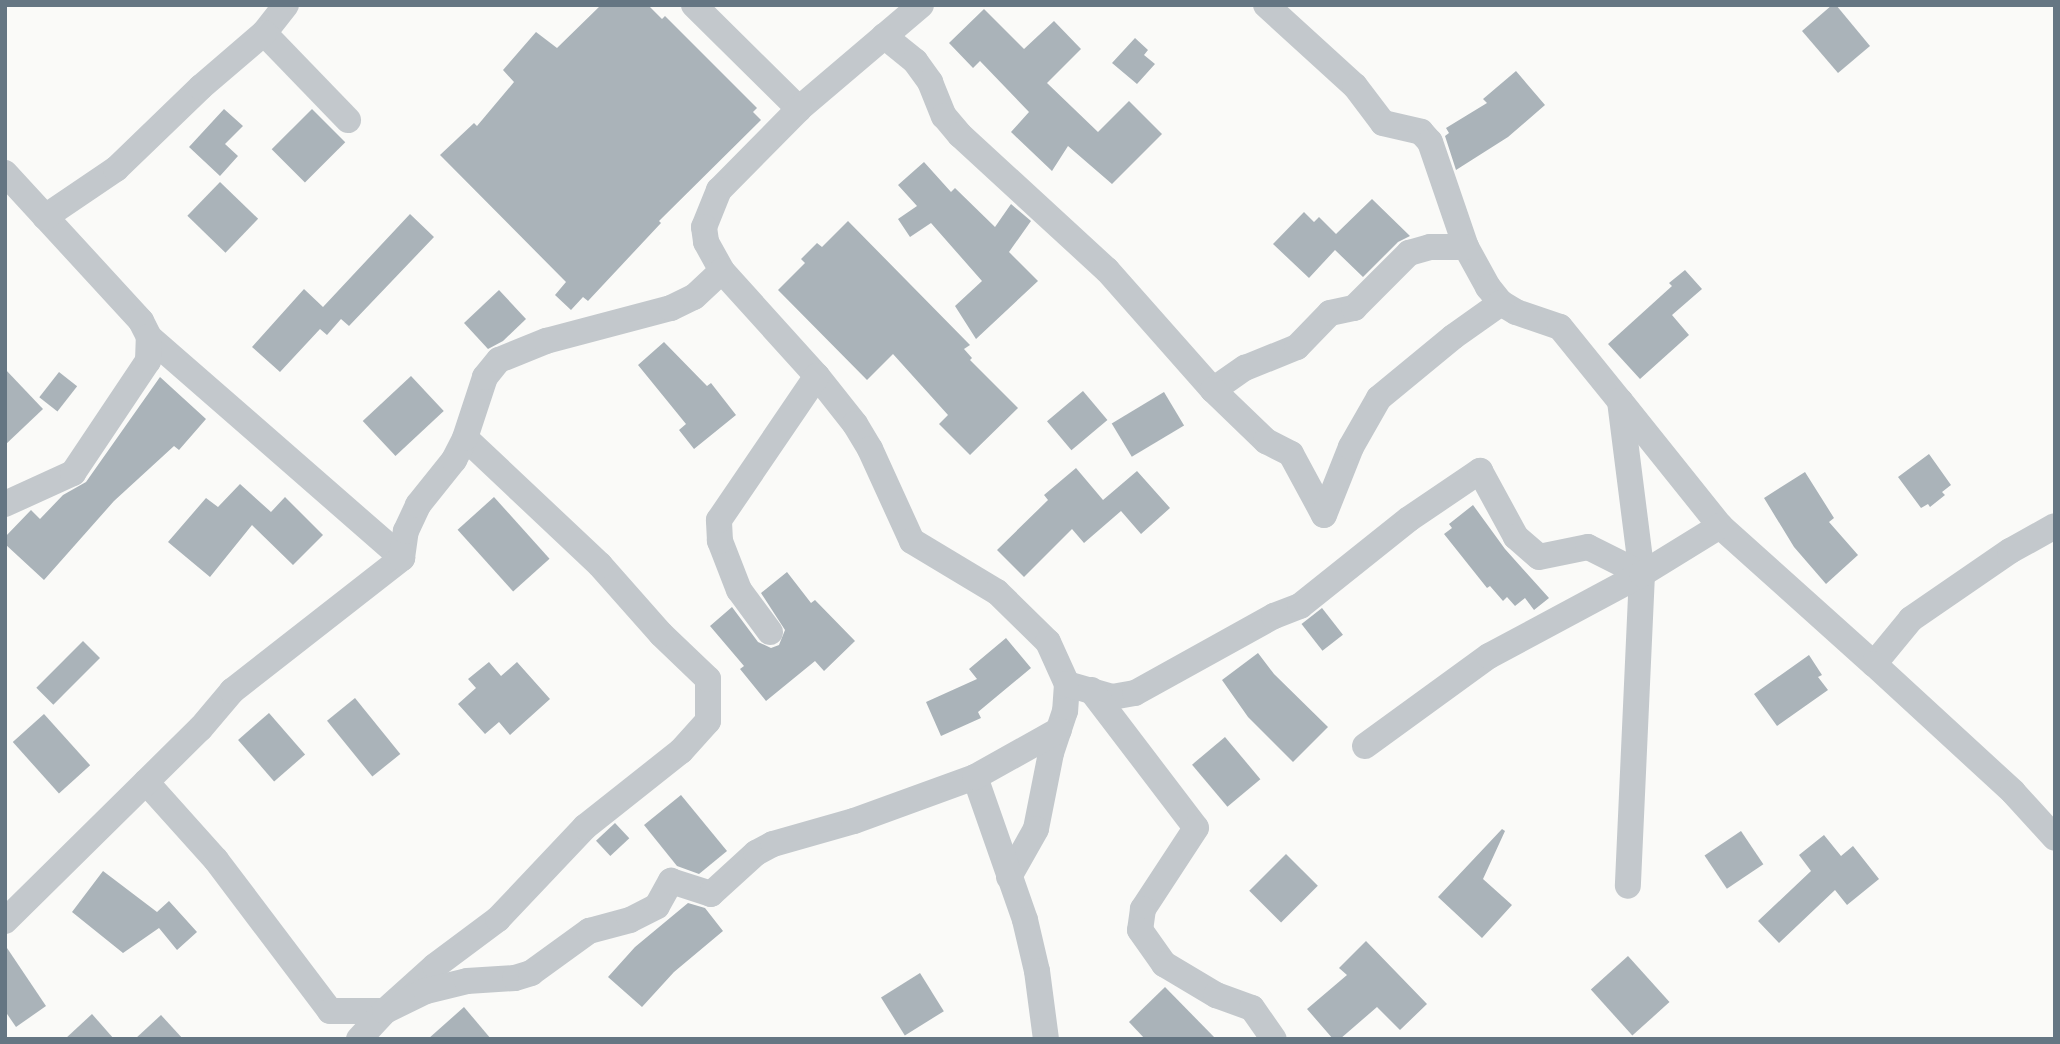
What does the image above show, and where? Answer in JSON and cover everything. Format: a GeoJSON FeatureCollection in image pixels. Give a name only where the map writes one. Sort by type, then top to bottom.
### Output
{"type":"FeatureCollection","features":[{"type":"Feature","properties":{"kind":"street"},"geometry":{"type":"LineString","coordinates":[[45,216],[116,169],[201,87],[264,33],[286,5]]}},
{"type":"Feature","properties":{"kind":"street"},"geometry":{"type":"LineString","coordinates":[[694,5],[799,109]]}},
{"type":"Feature","properties":{"kind":"street"},"geometry":{"type":"LineString","coordinates":[[920,5],[799,109],[719,190],[707,214],[706,242],[722,271],[817,376],[870,449],[912,541],[997,592],[1032,624],[1079,687],[1196,828],[1143,909],[1140,930],[1164,964],[1216,995],[1252,1008],[1274,1039]]}},
{"type":"Feature","properties":{"kind":"street"},"geometry":{"type":"LineString","coordinates":[[1266,5],[1355,86],[1383,123],[1421,132],[1430,142],[1466,247],[1488,287],[1501,303],[1516,312],[1560,327],[1720,526],[2013,792],[2055,838]]}},
{"type":"Feature","properties":{"kind":"street"},"geometry":{"type":"LineString","coordinates":[[264,33],[348,120]]}},
{"type":"Feature","properties":{"kind":"street"},"geometry":{"type":"LineString","coordinates":[[884,36],[915,61],[930,82],[944,116],[960,135],[1107,270],[1213,390],[1266,441],[1291,454],[1324,516],[1351,447],[1379,398],[1452,337],[1501,303]]}},
{"type":"Feature","properties":{"kind":"street"},"geometry":{"type":"LineString","coordinates":[[5,173],[141,321],[149,337],[402,558]]}},
{"type":"Feature","properties":{"kind":"street"},"geometry":{"type":"LineString","coordinates":[[1213,390],[1245,368],[1297,347],[1330,313],[1354,308],[1409,253],[1430,247],[1466,247]]}},
{"type":"Feature","properties":{"kind":"street"},"geometry":{"type":"LineString","coordinates":[[5,921],[146,782],[232,691],[402,558],[406,531],[418,505],[454,460],[465,438],[485,377],[499,359],[546,341],[671,308],[694,297],[722,271]]}},
{"type":"Feature","properties":{"kind":"street"},"geometry":{"type":"LineString","coordinates":[[5,504],[73,472],[148,360],[149,337]]}},
{"type":"Feature","properties":{"kind":"street"},"geometry":{"type":"LineString","coordinates":[[770,632],[738,590],[720,541],[719,520],[817,376]]}},
{"type":"Feature","properties":{"kind":"street"},"geometry":{"type":"LineString","coordinates":[[1620,401],[1643,575],[1629,886]]}},
{"type":"Feature","properties":{"kind":"street"},"geometry":{"type":"LineString","coordinates":[[359,1039],[385,1011],[435,966],[498,919],[585,827],[681,751],[708,721],[708,679],[661,634],[600,565],[465,438]]}},
{"type":"Feature","properties":{"kind":"street"},"geometry":{"type":"LineString","coordinates":[[1079,687],[1112,697],[1135,692],[1274,616],[1300,606],[1409,519],[1480,471],[1516,537],[1539,558],[1588,547],[1643,575]]}},
{"type":"Feature","properties":{"kind":"street"},"geometry":{"type":"LineString","coordinates":[[1365,746],[1489,656],[1643,575],[1720,526]]}},
{"type":"Feature","properties":{"kind":"street"},"geometry":{"type":"LineString","coordinates":[[1874,664],[1911,619],[2010,551],[2055,526]]}},
{"type":"Feature","properties":{"kind":"street"},"geometry":{"type":"LineString","coordinates":[[1009,877],[1036,829],[1059,730],[1079,687]]}},
{"type":"Feature","properties":{"kind":"street"},"geometry":{"type":"LineString","coordinates":[[146,782],[216,860],[330,1011],[385,1011],[426,991],[467,981],[516,978],[531,973],[589,931],[630,920],[657,906],[671,881],[711,894],[756,853],[773,844],[854,821],[975,777],[1059,730]]}},
{"type":"Feature","properties":{"kind":"street"},"geometry":{"type":"LineString","coordinates":[[975,777],[1025,920],[1037,971],[1046,1039]]}},
{"type":"Feature","properties":{"kind":"building"},"geometry":{"type":"Polygon","coordinates":[[[601,5],[648,5],[662,19],[665,16],[757,108],[753,112],[761,120],[659,221],[661,223],[588,301],[583,297],[571,310],[555,295],[566,282],[440,155],[474,123],[477,126],[514,82],[503,70],[536,32],[557,48],[601,5]]]}},
{"type":"Feature","properties":{"kind":"building"},"geometry":{"type":"Polygon","coordinates":[[[1832,5],[1836,5],[1870,46],[1838,73],[1802,31],[1832,5]]]}},
{"type":"Feature","properties":{"kind":"building"},"geometry":{"type":"Polygon","coordinates":[[[984,9],[1024,49],[1054,21],[1081,49],[1047,83],[1098,132],[1129,101],[1162,134],[1112,184],[1068,146],[1052,171],[1011,132],[1029,112],[980,61],[973,68],[949,43],[984,9]]]}},
{"type":"Feature","properties":{"kind":"building"},"geometry":{"type":"Polygon","coordinates":[[[1135,38],[1148,50],[1144,55],[1155,64],[1137,84],[1112,63],[1135,38]]]}},
{"type":"Feature","properties":{"kind":"building"},"geometry":{"type":"Polygon","coordinates":[[[1516,71],[1545,105],[1508,137],[1456,170],[1445,136],[1449,133],[1446,128],[1487,103],[1483,99],[1516,71]]]}},
{"type":"Feature","properties":{"kind":"building"},"geometry":{"type":"Polygon","coordinates":[[[224,109],[243,126],[225,144],[238,156],[220,176],[189,147],[224,109]]]}},
{"type":"Feature","properties":{"kind":"building"},"geometry":{"type":"Polygon","coordinates":[[[312,109],[345,142],[305,183],[272,149],[312,109]]]}},
{"type":"Feature","properties":{"kind":"building"},"geometry":{"type":"Polygon","coordinates":[[[924,162],[951,192],[955,188],[995,227],[1011,204],[1031,221],[1009,252],[1038,281],[976,339],[955,306],[982,281],[931,223],[910,237],[898,219],[917,206],[898,185],[924,162]]]}},
{"type":"Feature","properties":{"kind":"building"},"geometry":{"type":"Polygon","coordinates":[[[220,182],[258,219],[225,253],[187,216],[220,182]]]}},
{"type":"Feature","properties":{"kind":"building"},"geometry":{"type":"Polygon","coordinates":[[[1372,199],[1410,236],[1398,242],[1363,277],[1335,250],[1309,278],[1273,244],[1304,212],[1314,222],[1319,217],[1336,234],[1372,199]]]}},
{"type":"Feature","properties":{"kind":"building"},"geometry":{"type":"Polygon","coordinates":[[[410,214],[434,237],[349,326],[341,319],[327,335],[320,329],[280,372],[252,347],[304,289],[323,307],[410,214]]]}},
{"type":"Feature","properties":{"kind":"building"},"geometry":{"type":"Polygon","coordinates":[[[848,221],[970,345],[964,349],[972,358],[970,360],[1018,408],[970,455],[939,424],[948,415],[893,354],[867,380],[778,290],[805,263],[801,259],[817,243],[822,247],[848,221]]]}},
{"type":"Feature","properties":{"kind":"building"},"geometry":{"type":"Polygon","coordinates":[[[1685,270],[1702,289],[1672,315],[1689,335],[1640,379],[1608,344],[1672,286],[1669,283],[1685,270]]]}},
{"type":"Feature","properties":{"kind":"building"},"geometry":{"type":"Polygon","coordinates":[[[499,290],[526,319],[503,341],[488,349],[464,323],[499,290]]]}},
{"type":"Feature","properties":{"kind":"building"},"geometry":{"type":"Polygon","coordinates":[[[664,342],[707,386],[711,383],[736,415],[694,449],[679,430],[686,424],[638,365],[664,342]]]}},
{"type":"Feature","properties":{"kind":"building"},"geometry":{"type":"Polygon","coordinates":[[[5,369],[43,409],[5,445],[5,369]]]}},
{"type":"Feature","properties":{"kind":"building"},"geometry":{"type":"Polygon","coordinates":[[[59,372],[77,386],[57,411],[39,397],[59,372]]]}},
{"type":"Feature","properties":{"kind":"building"},"geometry":{"type":"Polygon","coordinates":[[[411,376],[444,411],[395,456],[363,421],[411,376]]]}},
{"type":"Feature","properties":{"kind":"building"},"geometry":{"type":"Polygon","coordinates":[[[160,377],[206,419],[179,450],[174,446],[114,501],[44,580],[5,544],[5,537],[31,510],[40,519],[63,495],[86,482],[160,377]]]}},
{"type":"Feature","properties":{"kind":"building"},"geometry":{"type":"Polygon","coordinates":[[[1083,391],[1107,420],[1071,450],[1047,421],[1083,391]]]}},
{"type":"Feature","properties":{"kind":"building"},"geometry":{"type":"Polygon","coordinates":[[[1164,392],[1184,425],[1132,457],[1112,423],[1164,392]]]}},
{"type":"Feature","properties":{"kind":"building"},"geometry":{"type":"Polygon","coordinates":[[[1929,454],[1951,485],[1942,492],[1945,495],[1930,507],[1928,504],[1921,508],[1898,477],[1929,454]]]}},
{"type":"Feature","properties":{"kind":"building"},"geometry":{"type":"Polygon","coordinates":[[[1076,468],[1103,500],[1137,471],[1170,508],[1141,534],[1121,511],[1084,543],[1072,529],[1024,577],[997,550],[1048,500],[1044,495],[1076,468]]]}},
{"type":"Feature","properties":{"kind":"building"},"geometry":{"type":"Polygon","coordinates":[[[1805,472],[1834,518],[1829,522],[1858,555],[1826,584],[1794,547],[1764,498],[1805,472]]]}},
{"type":"Feature","properties":{"kind":"building"},"geometry":{"type":"Polygon","coordinates":[[[240,484],[271,512],[285,497],[323,535],[293,565],[252,525],[210,577],[168,542],[206,498],[218,507],[240,484]]]}},
{"type":"Feature","properties":{"kind":"building"},"geometry":{"type":"Polygon","coordinates":[[[494,497],[550,559],[513,591],[458,530],[494,497]]]}},
{"type":"Feature","properties":{"kind":"building"},"geometry":{"type":"Polygon","coordinates":[[[1473,505],[1505,549],[1549,598],[1534,610],[1525,598],[1515,606],[1507,597],[1503,601],[1490,586],[1487,588],[1444,534],[1452,528],[1449,524],[1473,505]]]}},
{"type":"Feature","properties":{"kind":"building"},"geometry":{"type":"Polygon","coordinates":[[[787,572],[811,603],[815,600],[855,641],[824,671],[815,661],[766,701],[740,669],[744,666],[710,626],[732,607],[758,642],[771,648],[779,645],[785,630],[761,593],[787,572]]]}},
{"type":"Feature","properties":{"kind":"building"},"geometry":{"type":"Polygon","coordinates":[[[1322,608],[1343,635],[1322,651],[1302,624],[1322,608]]]}},
{"type":"Feature","properties":{"kind":"building"},"geometry":{"type":"Polygon","coordinates":[[[1006,638],[1031,668],[978,712],[981,718],[941,736],[926,702],[977,679],[969,669],[1006,638]]]}},
{"type":"Feature","properties":{"kind":"building"},"geometry":{"type":"Polygon","coordinates":[[[83,641],[100,658],[53,705],[36,688],[83,641]]]}},
{"type":"Feature","properties":{"kind":"building"},"geometry":{"type":"Polygon","coordinates":[[[1258,653],[1274,674],[1328,727],[1293,762],[1248,717],[1222,680],[1258,653]]]}},
{"type":"Feature","properties":{"kind":"building"},"geometry":{"type":"Polygon","coordinates":[[[1809,655],[1822,675],[1818,677],[1828,690],[1777,726],[1754,694],[1809,655]]]}},
{"type":"Feature","properties":{"kind":"building"},"geometry":{"type":"Polygon","coordinates":[[[489,662],[501,676],[517,662],[550,699],[510,735],[499,722],[485,734],[458,704],[476,688],[468,679],[489,662]]]}},
{"type":"Feature","properties":{"kind":"building"},"geometry":{"type":"Polygon","coordinates":[[[355,698],[400,754],[372,777],[327,721],[355,698]]]}},
{"type":"Feature","properties":{"kind":"building"},"geometry":{"type":"Polygon","coordinates":[[[269,713],[305,755],[274,781],[238,740],[269,713]]]}},
{"type":"Feature","properties":{"kind":"building"},"geometry":{"type":"Polygon","coordinates":[[[44,714],[90,765],[59,793],[13,742],[44,714]]]}},
{"type":"Feature","properties":{"kind":"building"},"geometry":{"type":"Polygon","coordinates":[[[1225,737],[1260,779],[1227,807],[1192,765],[1225,737]]]}},
{"type":"Feature","properties":{"kind":"building"},"geometry":{"type":"Polygon","coordinates":[[[681,795],[727,851],[699,874],[677,866],[644,825],[681,795]]]}},
{"type":"Feature","properties":{"kind":"building"},"geometry":{"type":"Polygon","coordinates":[[[615,823],[629,838],[610,856],[596,841],[615,823]]]}},
{"type":"Feature","properties":{"kind":"building"},"geometry":{"type":"Polygon","coordinates":[[[1502,829],[1505,831],[1483,879],[1512,905],[1482,938],[1438,897],[1502,829]]]}},
{"type":"Feature","properties":{"kind":"building"},"geometry":{"type":"Polygon","coordinates":[[[1741,831],[1763,864],[1727,889],[1705,856],[1741,831]]]}},
{"type":"Feature","properties":{"kind":"building"},"geometry":{"type":"Polygon","coordinates":[[[1824,835],[1841,856],[1853,846],[1879,879],[1847,905],[1835,890],[1779,943],[1758,921],[1811,871],[1799,855],[1824,835]]]}},
{"type":"Feature","properties":{"kind":"building"},"geometry":{"type":"Polygon","coordinates":[[[1286,854],[1318,886],[1281,923],[1249,891],[1286,854]]]}},
{"type":"Feature","properties":{"kind":"building"},"geometry":{"type":"Polygon","coordinates":[[[103,871],[157,912],[169,901],[197,932],[177,950],[159,928],[123,953],[72,912],[103,871]]]}},
{"type":"Feature","properties":{"kind":"building"},"geometry":{"type":"Polygon","coordinates":[[[688,903],[705,908],[723,931],[674,972],[642,1007],[608,977],[635,947],[688,903]]]}},
{"type":"Feature","properties":{"kind":"building"},"geometry":{"type":"Polygon","coordinates":[[[1366,941],[1427,1004],[1400,1030],[1377,1007],[1340,1039],[1333,1039],[1307,1009],[1347,975],[1339,968],[1366,941]]]}},
{"type":"Feature","properties":{"kind":"building"},"geometry":{"type":"Polygon","coordinates":[[[5,945],[46,1006],[16,1027],[5,1011],[5,945]]]}},
{"type":"Feature","properties":{"kind":"building"},"geometry":{"type":"Polygon","coordinates":[[[1628,956],[1669,1002],[1632,1036],[1591,989],[1628,956]]]}},
{"type":"Feature","properties":{"kind":"building"},"geometry":{"type":"Polygon","coordinates":[[[920,973],[944,1011],[905,1036],[881,997],[920,973]]]}},
{"type":"Feature","properties":{"kind":"building"},"geometry":{"type":"Polygon","coordinates":[[[1165,987],[1216,1039],[1145,1039],[1129,1022],[1165,987]]]}},
{"type":"Feature","properties":{"kind":"building"},"geometry":{"type":"Polygon","coordinates":[[[464,1007],[491,1039],[428,1039],[464,1007]]]}},
{"type":"Feature","properties":{"kind":"building"},"geometry":{"type":"Polygon","coordinates":[[[92,1014],[114,1039],[65,1039],[92,1014]]]}},
{"type":"Feature","properties":{"kind":"building"},"geometry":{"type":"Polygon","coordinates":[[[161,1015],[183,1039],[135,1039],[161,1015]]]}}]}
